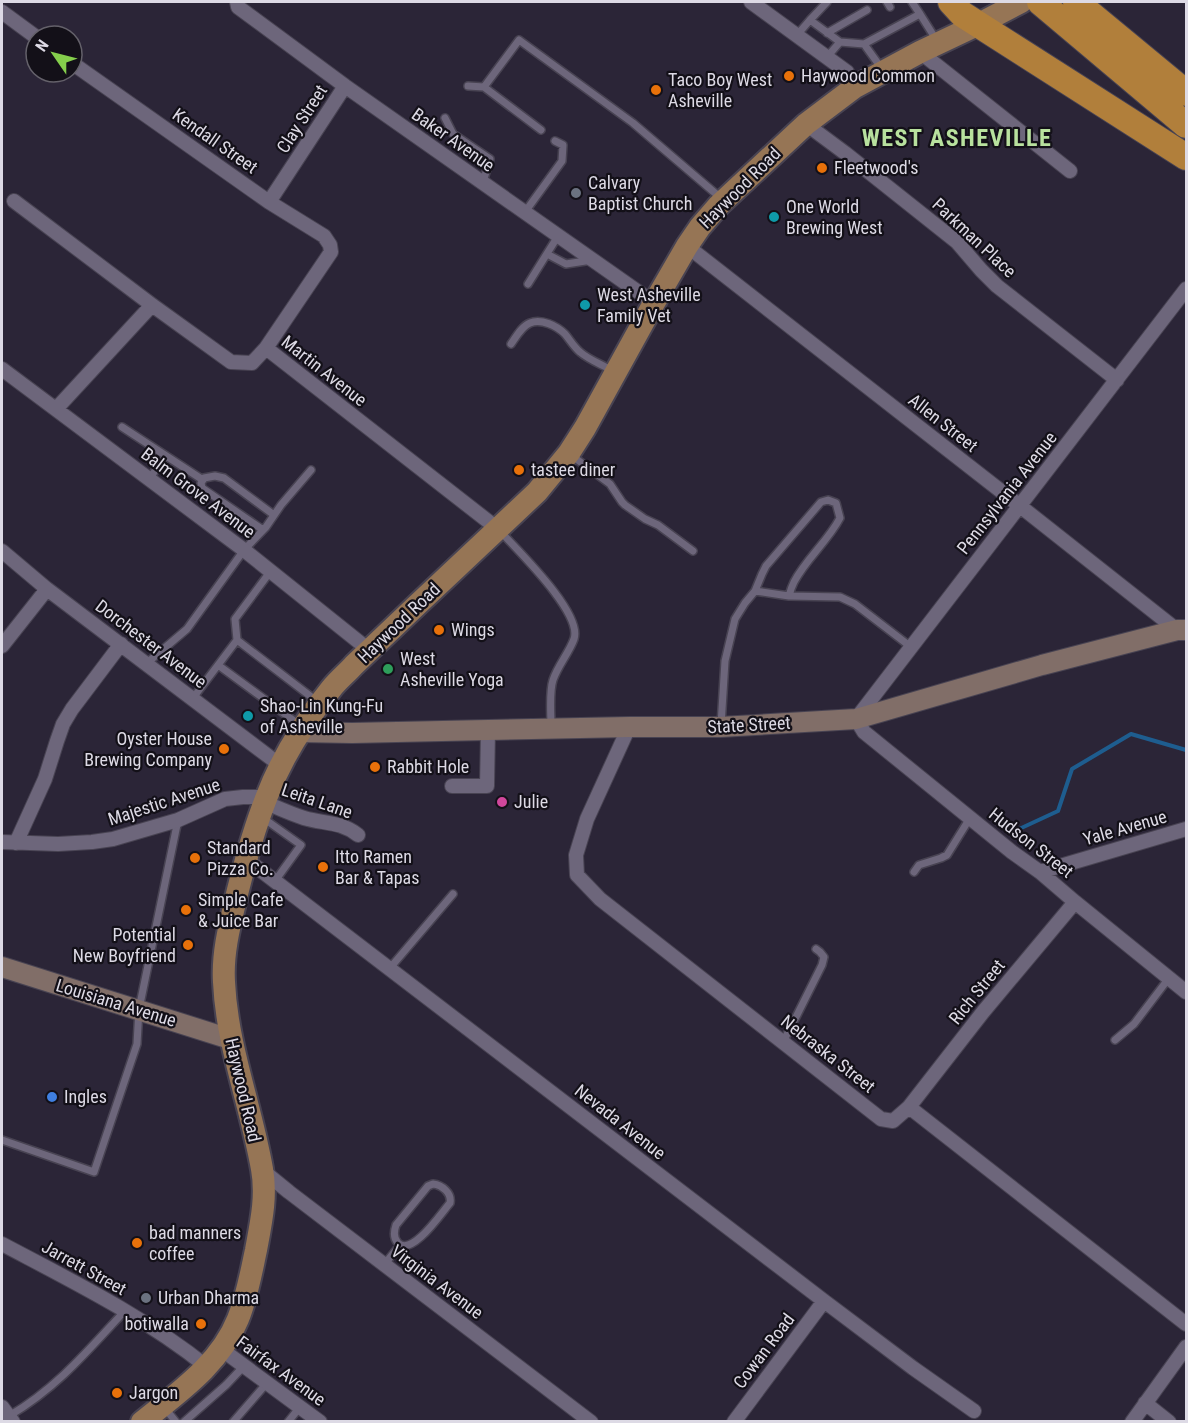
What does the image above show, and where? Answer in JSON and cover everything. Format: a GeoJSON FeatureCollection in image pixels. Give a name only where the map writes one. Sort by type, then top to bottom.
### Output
{"type":"FeatureCollection","features":[{"type":"Feature","properties":{"kind":"highway"},"geometry":{"type":"LineString","coordinates":[[951,2],[962,14],[1186,157]]}},
{"type":"Feature","properties":{"kind":"highway"},"geometry":{"type":"LineString","coordinates":[[1026,2],[1186,125]]}},
{"type":"Feature","properties":{"kind":"highway"},"geometry":{"type":"LineString","coordinates":[[1076,2],[1186,93]]}},
{"type":"Feature","properties":{"kind":"main road","name":"Haywood Road"},"geometry":{"type":"LineString","coordinates":[[142,1422],[169,1413],[207,1367],[221,1349],[237,1321],[247,1291],[260,1231],[264,1196],[262,1170],[230,1039],[224,978],[226,947],[246,859],[264,805],[280,765],[301,730],[333,687],[369,650],[537,492],[569,453],[687,246],[724,200],[806,124],[855,87],[929,47],[1026,2]]}},
{"type":"Feature","properties":{"kind":"street","name":"Baker Avenue"},"geometry":{"type":"LineString","coordinates":[[237,2],[238,7],[345,86],[654,303]]}},
{"type":"Feature","properties":{"kind":"street"},"geometry":{"type":"LineString","coordinates":[[751,2],[847,72],[855,87]]}},
{"type":"Feature","properties":{"kind":"street"},"geometry":{"type":"LineString","coordinates":[[2,12],[24,28]]}},
{"type":"Feature","properties":{"kind":"street"},"geometry":{"type":"LineString","coordinates":[[929,47],[1070,171]]}},
{"type":"Feature","properties":{"kind":"street","name":"Kendall Street"},"geometry":{"type":"LineString","coordinates":[[84,71],[269,201],[324,236],[330,245],[331,252],[266,348]]}},
{"type":"Feature","properties":{"kind":"street","name":"Clay Street"},"geometry":{"type":"LineString","coordinates":[[269,201],[345,86]]}},
{"type":"Feature","properties":{"kind":"street","name":"Parkman Place"},"geometry":{"type":"LineString","coordinates":[[806,124],[957,242],[997,286],[1117,380]]}},
{"type":"Feature","properties":{"kind":"street","name":"Martin Avenue"},"geometry":{"type":"LineString","coordinates":[[14,201],[231,362],[252,363],[266,348],[498,529]]}},
{"type":"Feature","properties":{"kind":"street","name":"Allen Street"},"geometry":{"type":"LineString","coordinates":[[687,246],[1182,630]]}},
{"type":"Feature","properties":{"kind":"street","name":"Pennsylvania Avenue"},"geometry":{"type":"LineString","coordinates":[[856,719],[1186,289]]}},
{"type":"Feature","properties":{"kind":"street"},"geometry":{"type":"LineString","coordinates":[[56,409],[152,305]]}},
{"type":"Feature","properties":{"kind":"street","name":"Balm Grove Avenue"},"geometry":{"type":"LineString","coordinates":[[2,369],[244,550],[369,650]]}},
{"type":"Feature","properties":{"kind":"street","name":"Dorchester Avenue"},"geometry":{"type":"LineString","coordinates":[[2,551],[47,589],[280,765]]}},
{"type":"Feature","properties":{"kind":"street"},"geometry":{"type":"LineString","coordinates":[[2,646],[47,589]]}},
{"type":"Feature","properties":{"kind":"street","name":"State Street"},"geometry":{"type":"LineString","coordinates":[[301,730],[352,733],[720,727],[856,719],[1042,665],[1182,630]]}},
{"type":"Feature","properties":{"kind":"street"},"geometry":{"type":"LineString","coordinates":[[16,843],[45,779],[63,723],[122,644]]}},
{"type":"Feature","properties":{"kind":"street","name":"Hudson Street"},"geometry":{"type":"LineString","coordinates":[[856,719],[864,732],[1186,992]]}},
{"type":"Feature","properties":{"kind":"street","name":"Nebraska Street"},"geometry":{"type":"LineString","coordinates":[[629,727],[587,819],[576,855],[577,874],[600,899],[881,1119],[893,1121],[909,1107]]}},
{"type":"Feature","properties":{"kind":"street"},"geometry":{"type":"LineString","coordinates":[[452,786],[487,786],[488,730]]}},
{"type":"Feature","properties":{"kind":"street","name":"Majestic Avenue"},"geometry":{"type":"LineString","coordinates":[[2,842],[58,844],[92,842],[113,839],[178,820],[225,799],[246,797],[264,805]]}},
{"type":"Feature","properties":{"kind":"street","name":"Leita Lane"},"geometry":{"type":"LineString","coordinates":[[264,805],[301,817],[332,822],[344,826],[358,836]]}},
{"type":"Feature","properties":{"kind":"street","name":"Yale Avenue"},"geometry":{"type":"LineString","coordinates":[[1040,872],[1186,829]]}},
{"type":"Feature","properties":{"kind":"street","name":"Nevada Avenue"},"geometry":{"type":"LineString","coordinates":[[246,859],[824,1301],[974,1411]]}},
{"type":"Feature","properties":{"kind":"street","name":"Rich Street"},"geometry":{"type":"LineString","coordinates":[[909,1107],[983,1012],[1075,902]]}},
{"type":"Feature","properties":{"kind":"street","name":"Louisiana Avenue"},"geometry":{"type":"LineString","coordinates":[[2,967],[230,1039]]}},
{"type":"Feature","properties":{"kind":"street"},"geometry":{"type":"LineString","coordinates":[[909,1107],[1186,1324]]}},
{"type":"Feature","properties":{"kind":"street","name":"Virginia Avenue"},"geometry":{"type":"LineString","coordinates":[[262,1170],[298,1200],[591,1422]]}},
{"type":"Feature","properties":{"kind":"street","name":"Jarrett Street"},"geometry":{"type":"LineString","coordinates":[[2,1244],[91,1290],[190,1353],[207,1367]]}},
{"type":"Feature","properties":{"kind":"street","name":"Cowan Road"},"geometry":{"type":"LineString","coordinates":[[734,1422],[824,1301]]}},
{"type":"Feature","properties":{"kind":"street"},"geometry":{"type":"LineString","coordinates":[[1132,1422],[1186,1347]]}},
{"type":"Feature","properties":{"kind":"street","name":"Fairfax Avenue"},"geometry":{"type":"LineString","coordinates":[[221,1349],[320,1422]]}},
{"type":"Feature","properties":{"kind":"street"},"geometry":{"type":"LineString","coordinates":[[1144,1403],[1169,1422]]}},
{"type":"Feature","properties":{"kind":"lane"},"geometry":{"type":"LineString","coordinates":[[797,35],[827,2]]}},
{"type":"Feature","properties":{"kind":"lane"},"geometry":{"type":"LineString","coordinates":[[912,2],[920,14],[929,47]]}},
{"type":"Feature","properties":{"kind":"lane"},"geometry":{"type":"LineString","coordinates":[[827,33],[865,13]]}},
{"type":"Feature","properties":{"kind":"lane"},"geometry":{"type":"LineString","coordinates":[[810,20],[840,42],[864,44],[874,34],[920,14]]}},
{"type":"Feature","properties":{"kind":"lane"},"geometry":{"type":"LineString","coordinates":[[484,87],[519,40],[633,123],[724,200]]}},
{"type":"Feature","properties":{"kind":"lane"},"geometry":{"type":"LineString","coordinates":[[827,57],[840,42]]}},
{"type":"Feature","properties":{"kind":"lane"},"geometry":{"type":"LineString","coordinates":[[864,44],[883,71]]}},
{"type":"Feature","properties":{"kind":"lane"},"geometry":{"type":"LineString","coordinates":[[468,86],[484,87],[541,130]]}},
{"type":"Feature","properties":{"kind":"lane"},"geometry":{"type":"LineString","coordinates":[[445,118],[453,134],[490,159],[483,182]]}},
{"type":"Feature","properties":{"kind":"lane"},"geometry":{"type":"LineString","coordinates":[[525,212],[562,161],[562,145],[555,141]]}},
{"type":"Feature","properties":{"kind":"lane"},"geometry":{"type":"LineString","coordinates":[[528,284],[558,236]]}},
{"type":"Feature","properties":{"kind":"lane"},"geometry":{"type":"LineString","coordinates":[[547,254],[566,264],[593,260]]}},
{"type":"Feature","properties":{"kind":"lane"},"geometry":{"type":"LineString","coordinates":[[511,344],[529,323],[537,321],[549,324],[564,334],[580,352],[616,372]]}},
{"type":"Feature","properties":{"kind":"lane"},"geometry":{"type":"LineString","coordinates":[[122,427],[203,480]]}},
{"type":"Feature","properties":{"kind":"lane"},"geometry":{"type":"LineString","coordinates":[[569,453],[610,484],[625,505],[658,525],[693,551]]}},
{"type":"Feature","properties":{"kind":"lane"},"geometry":{"type":"LineString","coordinates":[[149,479],[166,456]]}},
{"type":"Feature","properties":{"kind":"lane"},"geometry":{"type":"LineString","coordinates":[[147,663],[187,629],[244,550],[311,470]]}},
{"type":"Feature","properties":{"kind":"lane"},"geometry":{"type":"LineString","coordinates":[[263,530],[202,489],[201,483],[204,478],[215,476],[224,478],[274,515]]}},
{"type":"Feature","properties":{"kind":"lane"},"geometry":{"type":"LineString","coordinates":[[720,727],[725,661],[735,619],[755,591],[766,566],[821,502],[828,500],[836,503],[840,518],[836,526],[794,582],[789,596]]}},
{"type":"Feature","properties":{"kind":"lane"},"geometry":{"type":"LineString","coordinates":[[498,529],[556,593],[572,620],[574,639],[552,683],[551,728]]}},
{"type":"Feature","properties":{"kind":"lane"},"geometry":{"type":"LineString","coordinates":[[193,698],[237,640],[235,619],[270,572]]}},
{"type":"Feature","properties":{"kind":"lane"},"geometry":{"type":"LineString","coordinates":[[755,591],[789,596],[840,597],[855,604],[911,647]]}},
{"type":"Feature","properties":{"kind":"lane"},"geometry":{"type":"LineString","coordinates":[[237,640],[320,704]]}},
{"type":"Feature","properties":{"kind":"lane"},"geometry":{"type":"LineString","coordinates":[[218,665],[301,730]]}},
{"type":"Feature","properties":{"kind":"lane"},"geometry":{"type":"LineString","coordinates":[[264,805],[301,845],[276,881]]}},
{"type":"Feature","properties":{"kind":"lane"},"geometry":{"type":"LineString","coordinates":[[914,872],[919,865],[947,855],[970,818]]}},
{"type":"Feature","properties":{"kind":"lane"},"geometry":{"type":"LineString","coordinates":[[2,1140],[94,1172],[136,1044],[139,1009],[178,820]]}},
{"type":"Feature","properties":{"kind":"lane"},"geometry":{"type":"LineString","coordinates":[[390,968],[453,894]]}},
{"type":"Feature","properties":{"kind":"lane"},"geometry":{"type":"LineString","coordinates":[[783,1042],[822,965],[824,957],[816,949]]}},
{"type":"Feature","properties":{"kind":"lane"},"geometry":{"type":"LineString","coordinates":[[1115,1040],[1134,1023],[1169,978]]}},
{"type":"Feature","properties":{"kind":"lane"},"geometry":{"type":"LineString","coordinates":[[438,1185],[449,1194],[450,1203],[418,1240],[410,1245],[399,1245],[395,1239],[396,1225],[428,1186],[438,1185]]}},
{"type":"Feature","properties":{"kind":"lane"},"geometry":{"type":"LineString","coordinates":[[384,1265],[399,1245]]}},
{"type":"Feature","properties":{"kind":"lane"},"geometry":{"type":"LineString","coordinates":[[8,1415],[30,1404],[60,1380],[123,1311]]}},
{"type":"Feature","properties":{"kind":"lane"},"geometry":{"type":"LineString","coordinates":[[186,1421],[244,1366]]}},
{"type":"Feature","properties":{"kind":"lane"},"geometry":{"type":"LineString","coordinates":[[233,1422],[267,1383]]}},
{"type":"Feature","properties":{"kind":"lane"},"geometry":{"type":"LineString","coordinates":[[288,1422],[300,1407]]}},
{"type":"Feature","properties":{"kind":"waterway"},"geometry":{"type":"LineString","coordinates":[[1017,830],[1058,811],[1072,769],[1131,734],[1186,750]]}},
{"type":"Feature","properties":{"kind":"place","name":"Haywood Common"},"geometry":{"type":"Point","coordinates":[789,76]}},
{"type":"Feature","properties":{"kind":"place","name":"Taco Boy West Asheville"},"geometry":{"type":"Point","coordinates":[656,90]}},
{"type":"Feature","properties":{"kind":"place","name":"Fleetwood's"},"geometry":{"type":"Point","coordinates":[822,168]}},
{"type":"Feature","properties":{"kind":"place","name":"Calvary Baptist Church"},"geometry":{"type":"Point","coordinates":[576,193]}},
{"type":"Feature","properties":{"kind":"place","name":"One World Brewing West"},"geometry":{"type":"Point","coordinates":[774,217]}},
{"type":"Feature","properties":{"kind":"place","name":"West Asheville Family Vet"},"geometry":{"type":"Point","coordinates":[585,305]}},
{"type":"Feature","properties":{"kind":"place","name":"tastee diner"},"geometry":{"type":"Point","coordinates":[519,470]}},
{"type":"Feature","properties":{"kind":"place","name":"Wings"},"geometry":{"type":"Point","coordinates":[439,630]}},
{"type":"Feature","properties":{"kind":"place","name":"West Asheville Yoga"},"geometry":{"type":"Point","coordinates":[388,669]}},
{"type":"Feature","properties":{"kind":"place","name":"Shao-Lin Kung-Fu of Asheville"},"geometry":{"type":"Point","coordinates":[248,716]}},
{"type":"Feature","properties":{"kind":"place","name":"Oyster House Brewing Company"},"geometry":{"type":"Point","coordinates":[224,749]}},
{"type":"Feature","properties":{"kind":"place","name":"Rabbit Hole"},"geometry":{"type":"Point","coordinates":[375,767]}},
{"type":"Feature","properties":{"kind":"place","name":"Julie"},"geometry":{"type":"Point","coordinates":[502,802]}},
{"type":"Feature","properties":{"kind":"place","name":"Standard Pizza Co."},"geometry":{"type":"Point","coordinates":[195,858]}},
{"type":"Feature","properties":{"kind":"place","name":"Itto Ramen Bar & Tapas"},"geometry":{"type":"Point","coordinates":[323,867]}},
{"type":"Feature","properties":{"kind":"place","name":"Simple Cafe & Juice Bar"},"geometry":{"type":"Point","coordinates":[186,910]}},
{"type":"Feature","properties":{"kind":"place","name":"Potential New Boyfriend"},"geometry":{"type":"Point","coordinates":[188,945]}},
{"type":"Feature","properties":{"kind":"place","name":"Ingles"},"geometry":{"type":"Point","coordinates":[52,1097]}},
{"type":"Feature","properties":{"kind":"place","name":"bad manners coffee"},"geometry":{"type":"Point","coordinates":[137,1243]}},
{"type":"Feature","properties":{"kind":"place","name":"Urban Dharma"},"geometry":{"type":"Point","coordinates":[146,1298]}},
{"type":"Feature","properties":{"kind":"place","name":"botiwalla"},"geometry":{"type":"Point","coordinates":[201,1324]}},
{"type":"Feature","properties":{"kind":"place","name":"Jargon"},"geometry":{"type":"Point","coordinates":[117,1393]}},
{"type":"Feature","properties":{"kind":"district","name":"WEST ASHEVILLE"},"geometry":{"type":"Point","coordinates":[957,138]}}]}
